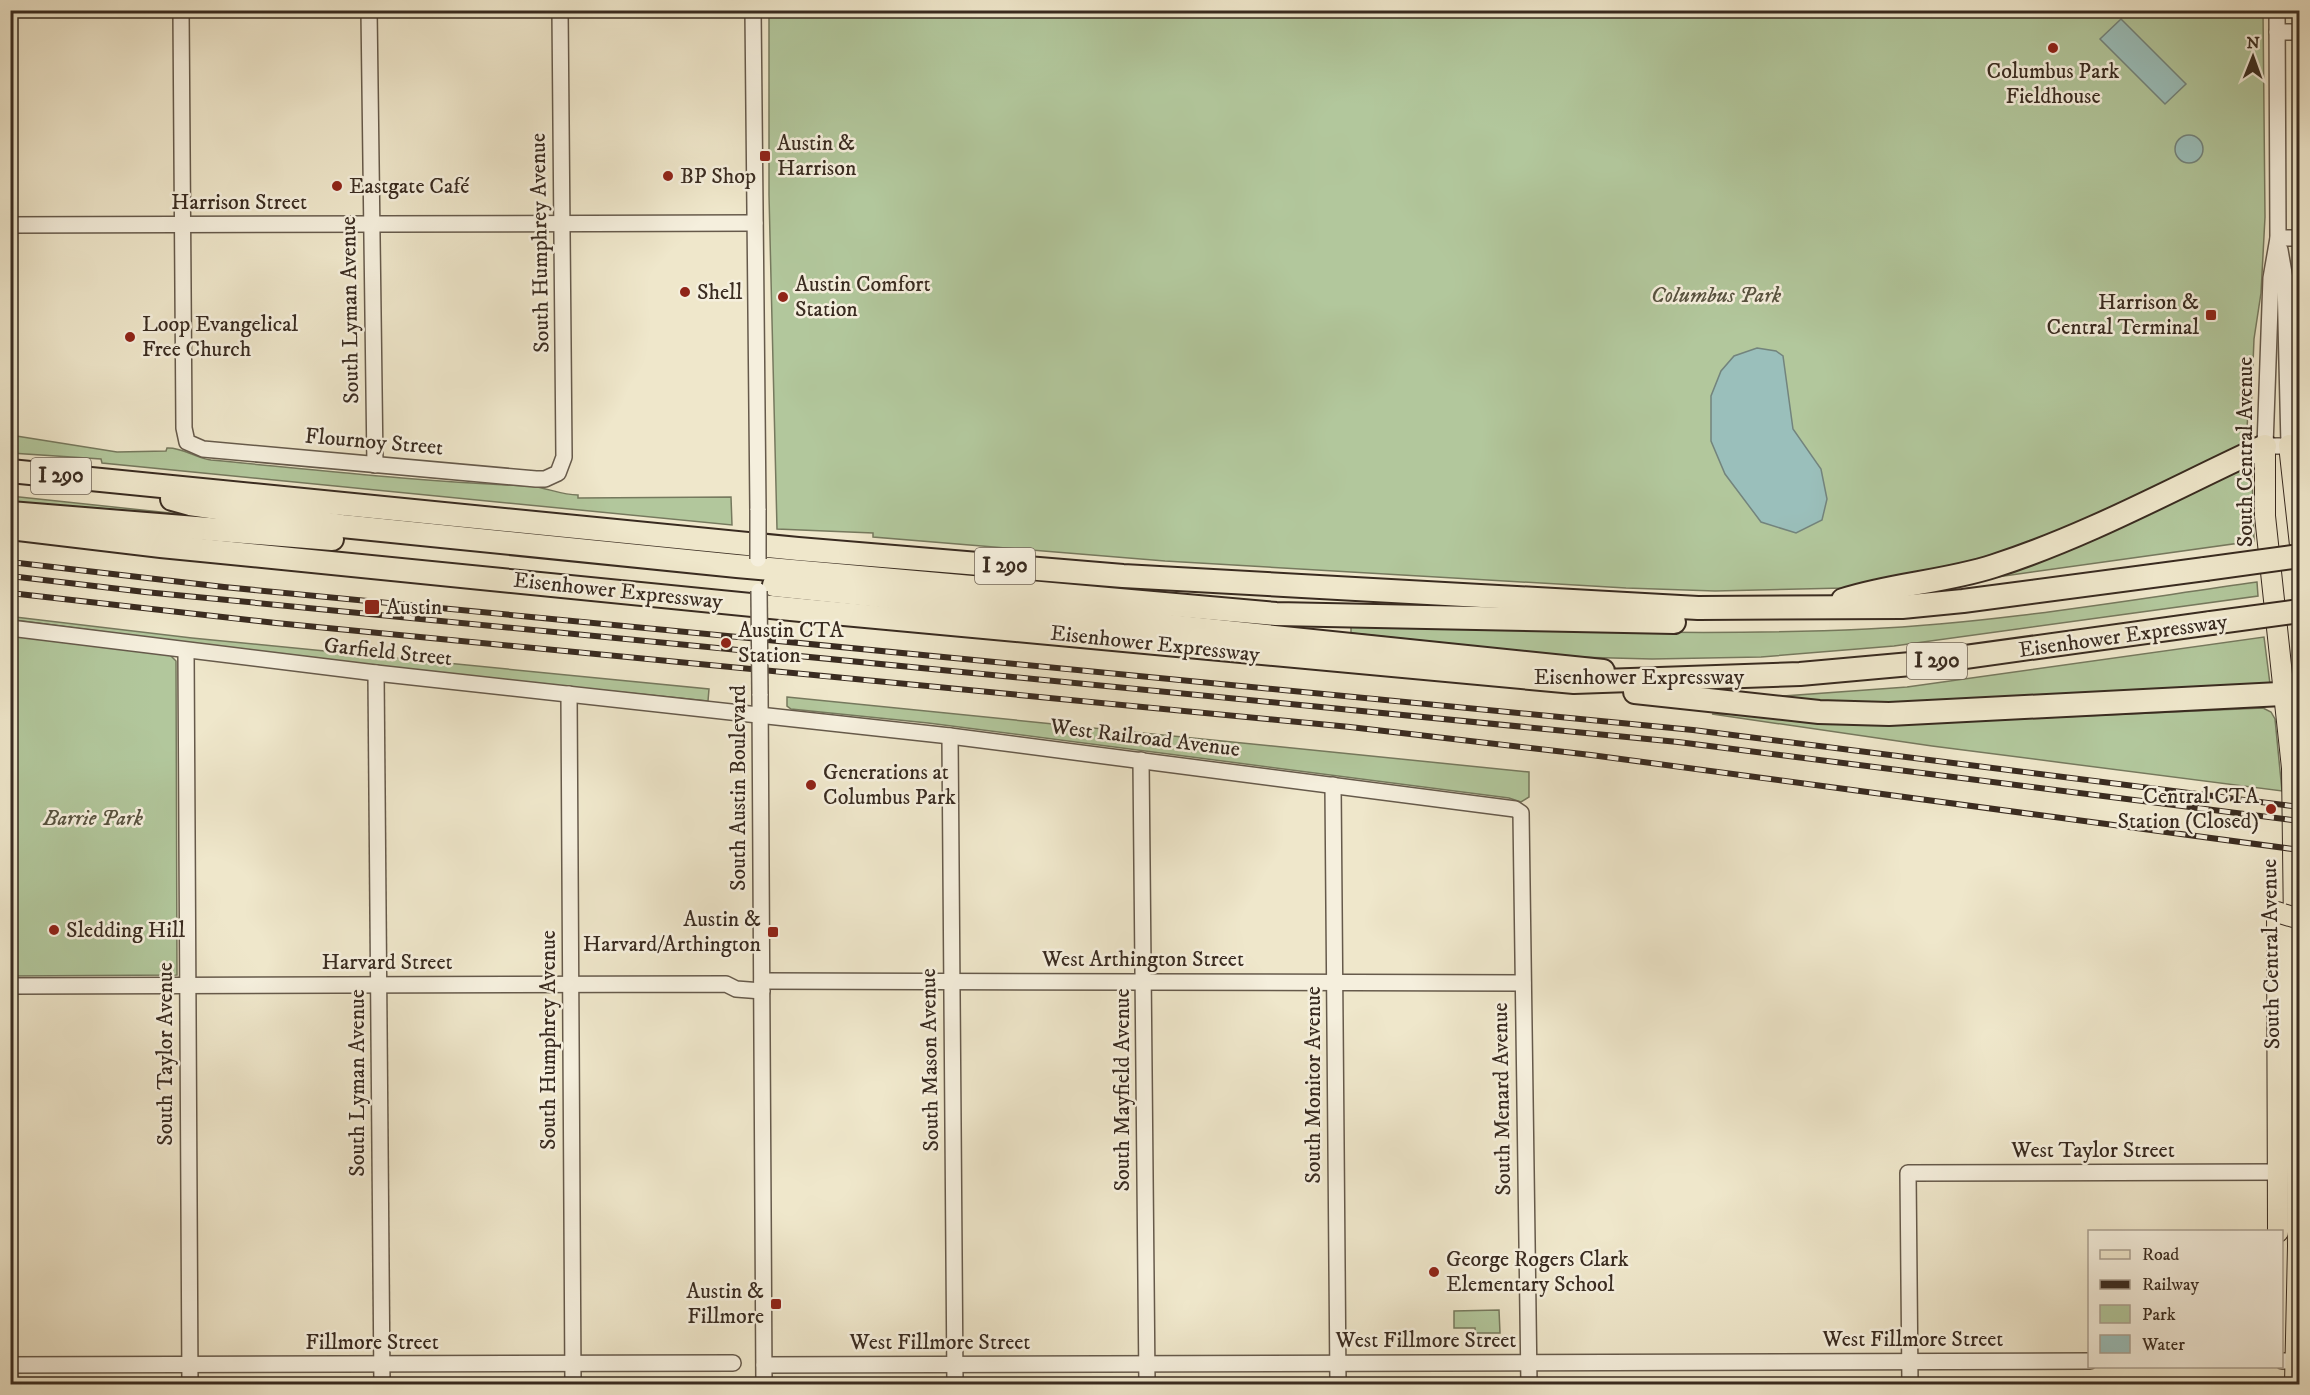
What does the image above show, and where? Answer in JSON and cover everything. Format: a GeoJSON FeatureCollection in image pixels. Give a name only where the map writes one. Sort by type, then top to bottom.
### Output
{"type":"FeatureCollection","features":[{"type":"Feature","properties":{"kind":"highway"},"geometry":{"type":"LineString","coordinates":[[1820,608],[1872,591],[1941,579],[2025,555],[2063,541],[2265,447]]}},
{"type":"Feature","properties":{"kind":"highway","name":"I 290"},"geometry":{"type":"LineString","coordinates":[[10,471],[798,549],[1123,576],[1698,608],[1902,607],[2300,556]]}},
{"type":"Feature","properties":{"kind":"highway"},"geometry":{"type":"LineString","coordinates":[[111,481],[190,504],[342,526],[1584,667],[1660,681]]}},
{"type":"Feature","properties":{"kind":"highway"},"geometry":{"type":"LineString","coordinates":[[10,513],[759,575],[1276,614],[1749,623],[1834,621],[1902,607]]}},
{"type":"Feature","properties":{"kind":"highway","name":"Eisenhower Expressway"},"geometry":{"type":"LineString","coordinates":[[10,528],[161,546],[801,610],[1574,682],[1660,681],[1800,674],[1922,663],[2300,611]]}},
{"type":"Feature","properties":{"kind":"highway"},"geometry":{"type":"LineString","coordinates":[[1574,682],[1673,698],[1819,711],[1889,714],[2292,695]]}},
{"type":"Feature","properties":{"kind":"main road","name":"South Central Avenue"},"geometry":{"type":"LineString","coordinates":[[2294,446],[2300,544]]}},
{"type":"Feature","properties":{"kind":"main road","name":"South Central Avenue"},"geometry":{"type":"LineString","coordinates":[[2265,447],[2265,516],[2292,695],[2298,1246],[2290,1361],[2295,1384]]}},
{"type":"Feature","properties":{"kind":"main road"},"geometry":{"type":"LineString","coordinates":[[2278,1230],[2277,912],[2291,916]]}},
{"type":"Feature","properties":{"kind":"main road"},"geometry":{"type":"LineString","coordinates":[[2284,1384],[2290,1361]]}},
{"type":"Feature","properties":{"kind":"street"},"geometry":{"type":"LineString","coordinates":[[181,10],[183,225]]}},
{"type":"Feature","properties":{"kind":"street","name":"South Lyman Avenue"},"geometry":{"type":"LineString","coordinates":[[369,10],[375,465]]}},
{"type":"Feature","properties":{"kind":"street","name":"South Humphrey Avenue"},"geometry":{"type":"LineString","coordinates":[[558,473],[564,457],[560,10]]}},
{"type":"Feature","properties":{"kind":"street","name":"South Austin Boulevard"},"geometry":{"type":"LineString","coordinates":[[753,10],[764,1384]]}},
{"type":"Feature","properties":{"kind":"street","name":"South Central Avenue"},"geometry":{"type":"LineString","coordinates":[[2277,10],[2278,238],[2285,279],[2294,446]]}},
{"type":"Feature","properties":{"kind":"street"},"geometry":{"type":"LineString","coordinates":[[2277,32],[2300,32]]}},
{"type":"Feature","properties":{"kind":"street","name":"Harrison Street"},"geometry":{"type":"LineString","coordinates":[[10,225],[755,223]]}},
{"type":"Feature","properties":{"kind":"street","name":"Flournoy Street"},"geometry":{"type":"LineString","coordinates":[[183,225],[184,428],[187,442],[203,449],[536,479],[545,479],[558,473]]}},
{"type":"Feature","properties":{"kind":"street"},"geometry":{"type":"LineString","coordinates":[[2278,238],[2300,238]]}},
{"type":"Feature","properties":{"kind":"street","name":"South Central Avenue"},"geometry":{"type":"LineString","coordinates":[[2265,447],[2271,278],[2278,238]]}},
{"type":"Feature","properties":{"kind":"street"},"geometry":{"type":"LineString","coordinates":[[2265,447],[2294,446]]}},
{"type":"Feature","properties":{"kind":"street","name":"Garfield Street"},"geometry":{"type":"LineString","coordinates":[[10,628],[376,673],[760,714]]}},
{"type":"Feature","properties":{"kind":"street","name":"South Taylor Avenue"},"geometry":{"type":"LineString","coordinates":[[186,651],[190,1384]]}},
{"type":"Feature","properties":{"kind":"street","name":"South Lyman Avenue"},"geometry":{"type":"LineString","coordinates":[[376,673],[382,1384]]}},
{"type":"Feature","properties":{"kind":"street","name":"South Humphrey Avenue"},"geometry":{"type":"LineString","coordinates":[[569,694],[573,1384]]}},
{"type":"Feature","properties":{"kind":"street","name":"West Railroad Avenue"},"geometry":{"type":"LineString","coordinates":[[760,714],[1506,806],[1521,813]]}},
{"type":"Feature","properties":{"kind":"street","name":"South Mason Avenue"},"geometry":{"type":"LineString","coordinates":[[950,736],[955,1384]]}},
{"type":"Feature","properties":{"kind":"street","name":"South Mayfield Avenue"},"geometry":{"type":"LineString","coordinates":[[1142,760],[1147,1384]]}},
{"type":"Feature","properties":{"kind":"street","name":"South Monitor Avenue"},"geometry":{"type":"LineString","coordinates":[[1333,785],[1338,1384]]}},
{"type":"Feature","properties":{"kind":"street","name":"South Menard Avenue"},"geometry":{"type":"LineString","coordinates":[[1521,813],[1529,1384]]}},
{"type":"Feature","properties":{"kind":"street","name":"West Arthington Street"},"geometry":{"type":"LineString","coordinates":[[762,986],[952,981],[1523,983]]}},
{"type":"Feature","properties":{"kind":"street","name":"Harvard Street"},"geometry":{"type":"LineString","coordinates":[[10,986],[726,984],[736,989],[762,986]]}},
{"type":"Feature","properties":{"kind":"street","name":"West Taylor Street"},"geometry":{"type":"LineString","coordinates":[[1910,1361],[1908,1173],[2278,1172]]}},
{"type":"Feature","properties":{"kind":"street"},"geometry":{"type":"LineString","coordinates":[[1910,1361],[1910,1384]]}},
{"type":"Feature","properties":{"kind":"street","name":"West Fillmore Street"},"geometry":{"type":"LineString","coordinates":[[764,1365],[2088,1361]]}},
{"type":"Feature","properties":{"kind":"street","name":"Fillmore Street"},"geometry":{"type":"LineString","coordinates":[[10,1365],[733,1364]]}},
{"type":"Feature","properties":{"kind":"green space","name":"Columbus Park"},"geometry":{"type":"Polygon","coordinates":[[[769,11],[2263,11],[2265,217],[2261,293],[2254,339],[2251,412],[2248,412],[2246,444],[2230,455],[1998,559],[1844,588],[1715,591],[1626,588],[1165,561],[873,537],[873,533],[777,529],[769,195],[769,11]]]}},
{"type":"Feature","properties":{"kind":"green space"},"geometry":{"type":"Polygon","coordinates":[[[10,435],[117,452],[166,451],[167,448],[173,448],[211,460],[409,479],[535,487],[578,495],[578,498],[731,497],[732,525],[102,463],[101,459],[11,453],[10,435]]]}},
{"type":"Feature","properties":{"kind":"green space"},"geometry":{"type":"Polygon","coordinates":[[[2248,465],[2252,475],[2254,541],[1997,577],[2248,465]]]}},
{"type":"Feature","properties":{"kind":"green space"},"geometry":{"type":"Polygon","coordinates":[[[10,496],[189,515],[11,502],[10,496]]]}},
{"type":"Feature","properties":{"kind":"green space"},"geometry":{"type":"Polygon","coordinates":[[[2257,582],[2258,596],[1894,646],[1761,657],[1652,659],[1574,657],[1351,633],[1351,626],[1674,632],[1867,629],[1965,622],[2257,582]]]}},
{"type":"Feature","properties":{"kind":"green space"},"geometry":{"type":"Polygon","coordinates":[[[15,617],[192,638],[709,689],[708,701],[355,665],[15,620],[15,617]]]}},
{"type":"Feature","properties":{"kind":"green space","name":"Barrie Park"},"geometry":{"type":"Polygon","coordinates":[[[11,634],[169,654],[176,661],[177,975],[11,976],[11,634]]]}},
{"type":"Feature","properties":{"kind":"green space"},"geometry":{"type":"Polygon","coordinates":[[[2264,637],[2270,684],[1883,703],[1785,701],[1784,696],[1907,687],[2264,637]]]}},
{"type":"Feature","properties":{"kind":"green space"},"geometry":{"type":"Polygon","coordinates":[[[787,697],[1529,772],[1529,797],[1521,802],[1509,798],[928,723],[791,709],[787,706],[787,697]]]}},
{"type":"Feature","properties":{"kind":"green space"},"geometry":{"type":"Polygon","coordinates":[[[2263,708],[2271,712],[2275,719],[2282,791],[1932,746],[1712,714],[1779,714],[1779,718],[1878,725],[2263,708]]]}},
{"type":"Feature","properties":{"kind":"green space"},"geometry":{"type":"Polygon","coordinates":[[[1499,1310],[1500,1333],[1475,1333],[1475,1328],[1454,1328],[1454,1311],[1499,1310]]]}},
{"type":"Feature","properties":{"kind":"water"},"geometry":{"type":"Polygon","coordinates":[[[2121,19],[2186,84],[2165,104],[2100,39],[2121,19]]]}},
{"type":"Feature","properties":{"kind":"water"},"geometry":{"type":"Polygon","coordinates":[[[2189,135],[2199,139],[2203,149],[2199,159],[2189,163],[2179,159],[2175,149],[2179,139],[2189,135]]]}},
{"type":"Feature","properties":{"kind":"water"},"geometry":{"type":"Polygon","coordinates":[[[1757,348],[1776,351],[1783,356],[1793,429],[1821,469],[1827,499],[1822,520],[1796,533],[1761,522],[1725,474],[1711,441],[1711,396],[1721,371],[1734,356],[1757,348]]]}},
{"type":"Feature","properties":{"kind":"railway"},"geometry":{"type":"LineString","coordinates":[[10,562],[224,587],[1693,730],[2300,807]]}},
{"type":"Feature","properties":{"kind":"railway"},"geometry":{"type":"LineString","coordinates":[[10,576],[145,592],[1678,742],[2300,821]]}},
{"type":"Feature","properties":{"kind":"railway"},"geometry":{"type":"LineString","coordinates":[[10,593],[276,623],[1350,727],[1591,755],[2300,850]]}},
{"type":"Feature","properties":{"kind":"place","name":"Columbus Park Fieldhouse"},"geometry":{"type":"Point","coordinates":[2053,48]}},
{"type":"Feature","properties":{"kind":"place","name":"Austin & Harrison"},"geometry":{"type":"Point","coordinates":[765,156]}},
{"type":"Feature","properties":{"kind":"place","name":"BP Shop"},"geometry":{"type":"Point","coordinates":[668,176]}},
{"type":"Feature","properties":{"kind":"place","name":"Eastgate Café"},"geometry":{"type":"Point","coordinates":[337,186]}},
{"type":"Feature","properties":{"kind":"place","name":"Shell"},"geometry":{"type":"Point","coordinates":[685,292]}},
{"type":"Feature","properties":{"kind":"place","name":"Austin Comfort Station"},"geometry":{"type":"Point","coordinates":[783,297]}},
{"type":"Feature","properties":{"kind":"place","name":"Harrison & Central Terminal"},"geometry":{"type":"Point","coordinates":[2211,315]}},
{"type":"Feature","properties":{"kind":"place","name":"Loop Evangelical Free Church"},"geometry":{"type":"Point","coordinates":[130,337]}},
{"type":"Feature","properties":{"kind":"place","name":"Austin"},"geometry":{"type":"Point","coordinates":[372,607]}},
{"type":"Feature","properties":{"kind":"place","name":"Austin CTA Station"},"geometry":{"type":"Point","coordinates":[726,643]}},
{"type":"Feature","properties":{"kind":"place","name":"Generations at Columbus Park"},"geometry":{"type":"Point","coordinates":[811,785]}},
{"type":"Feature","properties":{"kind":"place","name":"Central CTA Station (Closed)"},"geometry":{"type":"Point","coordinates":[2271,809]}},
{"type":"Feature","properties":{"kind":"place","name":"Sledding Hill"},"geometry":{"type":"Point","coordinates":[54,930]}},
{"type":"Feature","properties":{"kind":"place","name":"Austin & Harvard/Arthington"},"geometry":{"type":"Point","coordinates":[773,932]}},
{"type":"Feature","properties":{"kind":"place","name":"George Rogers Clark Elementary School"},"geometry":{"type":"Point","coordinates":[1434,1272]}},
{"type":"Feature","properties":{"kind":"place","name":"Austin & Fillmore"},"geometry":{"type":"Point","coordinates":[776,1304]}}]}
